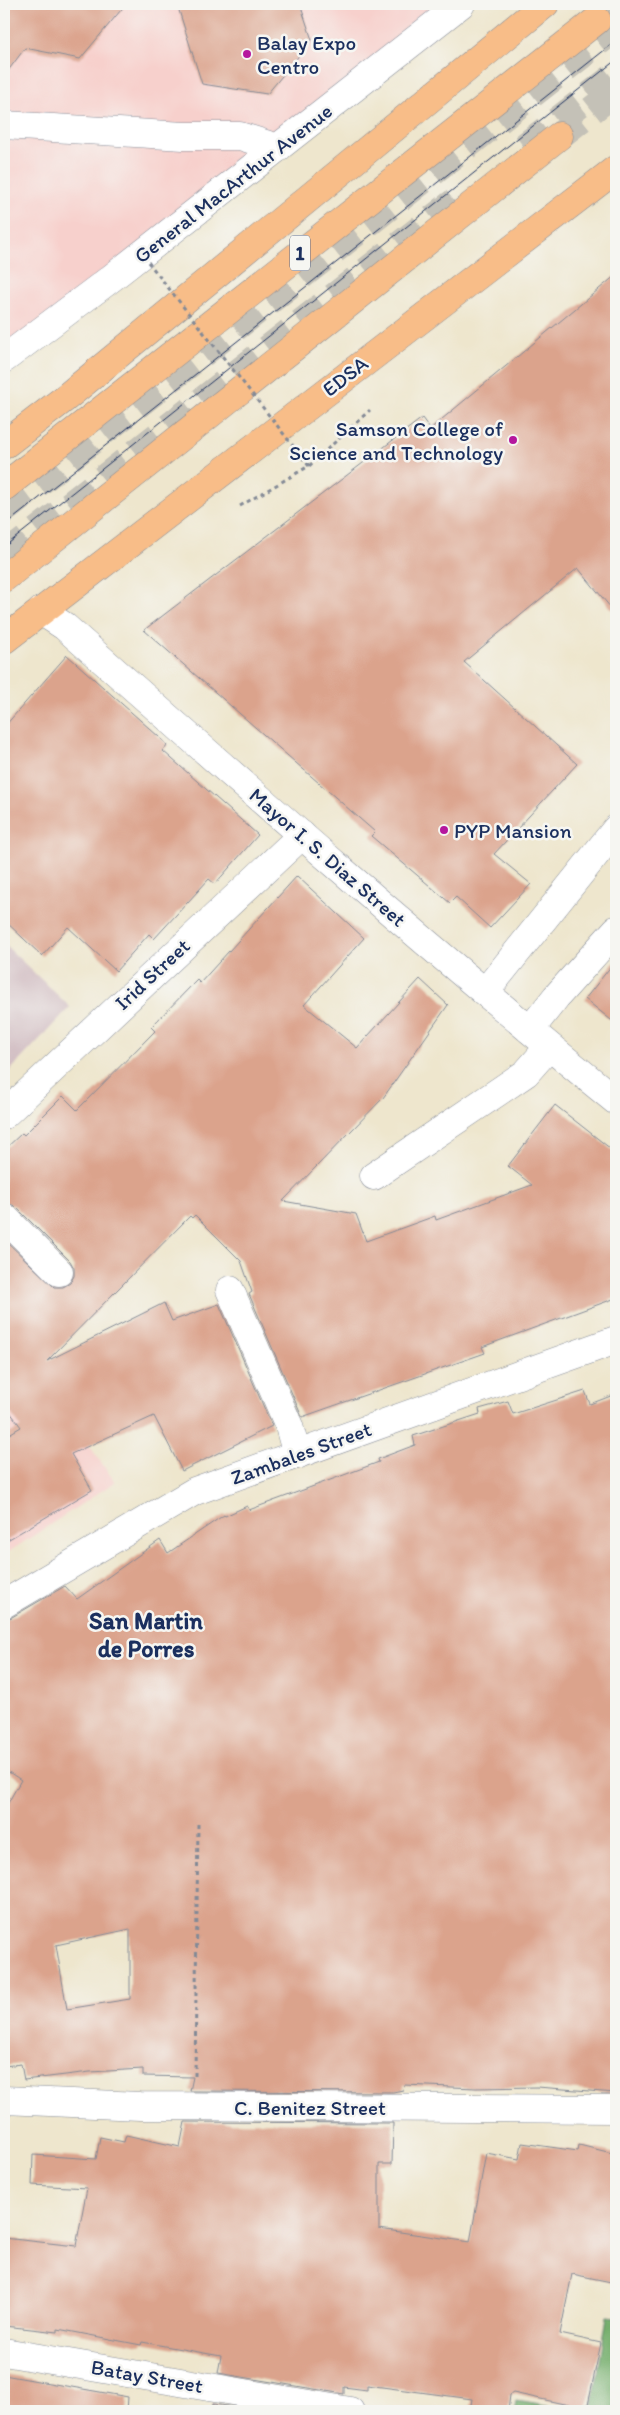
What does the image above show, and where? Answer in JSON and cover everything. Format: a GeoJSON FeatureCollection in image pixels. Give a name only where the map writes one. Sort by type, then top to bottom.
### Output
{"type":"FeatureCollection","features":[{"type":"Feature","properties":{"kind":"main road","name":"1"},"geometry":{"type":"LineString","coordinates":[[4,446],[546,4]]}},
{"type":"Feature","properties":{"kind":"main road","name":"1"},"geometry":{"type":"LineString","coordinates":[[4,487],[597,20]]}},
{"type":"Feature","properties":{"kind":"main road"},"geometry":{"type":"LineString","coordinates":[[4,578],[559,136]]}},
{"type":"Feature","properties":{"kind":"main road","name":"EDSA"},"geometry":{"type":"LineString","coordinates":[[4,640],[616,169]]}},
{"type":"Feature","properties":{"kind":"street","name":"General MacArthur Avenue"},"geometry":{"type":"LineString","coordinates":[[4,359],[461,4]]}},
{"type":"Feature","properties":{"kind":"street"},"geometry":{"type":"LineString","coordinates":[[4,125],[184,136],[240,136],[278,148]]}},
{"type":"Feature","properties":{"kind":"street","name":"Mayor I. S. Diaz Street"},"geometry":{"type":"LineString","coordinates":[[41,611],[64,626],[302,835],[540,1039],[616,1101]]}},
{"type":"Feature","properties":{"kind":"street"},"geometry":{"type":"LineString","coordinates":[[485,992],[616,829]]}},
{"type":"Feature","properties":{"kind":"street","name":"Irid Street"},"geometry":{"type":"LineString","coordinates":[[4,1115],[302,835]]}},
{"type":"Feature","properties":{"kind":"street"},"geometry":{"type":"LineString","coordinates":[[374,1176],[526,1072],[556,997],[616,930]]}},
{"type":"Feature","properties":{"kind":"street"},"geometry":{"type":"LineString","coordinates":[[4,1217],[59,1272]]}},
{"type":"Feature","properties":{"kind":"street"},"geometry":{"type":"LineString","coordinates":[[230,1290],[289,1426],[297,1454]]}},
{"type":"Feature","properties":{"kind":"street","name":"Zambales Street"},"geometry":{"type":"LineString","coordinates":[[4,1604],[195,1491],[616,1340]]}},
{"type":"Feature","properties":{"kind":"street","name":"C. Benitez Street"},"geometry":{"type":"LineString","coordinates":[[4,2100],[140,2106],[616,2109]]}},
{"type":"Feature","properties":{"kind":"street","name":"Batay Street"},"geometry":{"type":"LineString","coordinates":[[4,2352],[350,2411]]}},
{"type":"Feature","properties":{"kind":"path"},"geometry":{"type":"LineString","coordinates":[[148,262],[309,466]]}},
{"type":"Feature","properties":{"kind":"path"},"geometry":{"type":"LineString","coordinates":[[240,506],[309,466],[370,410]]}},
{"type":"Feature","properties":{"kind":"path"},"geometry":{"type":"LineString","coordinates":[[194,2106],[198,1823]]}},
{"type":"Feature","properties":{"kind":"shaded area"},"geometry":{"type":"Polygon","coordinates":[[[4,4],[470,4],[411,55],[4,374],[4,4]]]}},
{"type":"Feature","properties":{"kind":"shaded area"},"geometry":{"type":"Polygon","coordinates":[[[4,944],[70,1007],[4,1077],[4,944]]]}},
{"type":"Feature","properties":{"kind":"shaded area"},"geometry":{"type":"Polygon","coordinates":[[[4,1332],[37,1372],[115,1482],[4,1555],[4,1332]]]}},
{"type":"Feature","properties":{"kind":"green space"},"geometry":{"type":"Polygon","coordinates":[[[607,2316],[616,2317],[616,2411],[592,2411],[607,2316]]]}},
{"type":"Feature","properties":{"kind":"green space"},"geometry":{"type":"Polygon","coordinates":[[[517,2401],[574,2411],[515,2411],[517,2401]]]}},
{"type":"Feature","properties":{"kind":"building"},"geometry":{"type":"Polygon","coordinates":[[[4,4],[126,4],[80,59],[25,48],[4,76],[4,4]]]}},
{"type":"Feature","properties":{"kind":"building","name":"Balay Expo Centro"},"geometry":{"type":"Polygon","coordinates":[[[177,4],[300,4],[312,40],[267,94],[202,84],[177,4]]]}},
{"type":"Feature","properties":{"kind":"building"},"geometry":{"type":"Polygon","coordinates":[[[616,275],[616,614],[578,568],[464,662],[577,764],[494,854],[531,884],[490,928],[456,897],[450,903],[371,836],[375,832],[144,630],[422,418],[430,429],[616,275]]]}},
{"type":"Feature","properties":{"kind":"building"},"geometry":{"type":"Polygon","coordinates":[[[67,655],[168,745],[163,751],[258,835],[215,884],[209,879],[154,939],[149,934],[116,971],[68,927],[42,956],[4,920],[4,727],[67,655]]]}},
{"type":"Feature","properties":{"kind":"building"},"geometry":{"type":"Polygon","coordinates":[[[297,876],[364,938],[304,1005],[357,1048],[420,979],[448,1005],[383,1098],[283,1201],[356,1214],[366,1241],[435,1216],[436,1220],[532,1185],[508,1166],[555,1105],[616,1153],[616,1298],[482,1347],[485,1353],[302,1417],[249,1294],[252,1292],[241,1261],[195,1215],[192,1218],[190,1216],[47,1361],[164,1303],[172,1321],[219,1304],[272,1426],[182,1471],[154,1416],[71,1454],[92,1490],[4,1542],[4,1437],[21,1427],[4,1404],[4,1239],[54,1287],[63,1287],[70,1283],[74,1276],[74,1268],[70,1261],[15,1206],[4,1202],[4,1150],[22,1133],[24,1135],[63,1096],[77,1110],[155,1031],[151,1027],[197,980],[200,983],[297,876]]]}},
{"type":"Feature","properties":{"kind":"building"},"geometry":{"type":"Polygon","coordinates":[[[616,960],[616,1024],[585,999],[616,960]]]}},
{"type":"Feature","properties":{"kind":"building"},"geometry":{"type":"Polygon","coordinates":[[[585,1391],[590,1404],[616,1394],[616,2093],[537,2087],[476,2088],[404,2085],[403,2090],[393,2092],[190,2091],[193,2077],[143,2076],[143,2069],[90,2072],[24,2080],[21,2064],[4,2066],[4,1810],[21,1780],[4,1769],[4,1620],[65,1586],[77,1599],[160,1540],[168,1553],[224,1515],[247,1506],[249,1510],[379,1462],[378,1459],[415,1445],[413,1436],[480,1414],[479,1409],[508,1401],[513,1414],[585,1391]],[[130,1929],[56,1945],[67,2009],[130,1999],[130,1929]]]}},
{"type":"Feature","properties":{"kind":"building"},"geometry":{"type":"Polygon","coordinates":[[[185,2122],[393,2123],[392,2164],[379,2164],[379,2229],[470,2242],[486,2153],[519,2159],[522,2143],[578,2151],[579,2145],[616,2154],[616,2283],[572,2274],[560,2334],[601,2343],[587,2409],[513,2393],[510,2395],[508,2411],[470,2411],[472,2399],[367,2385],[367,2390],[344,2387],[344,2394],[218,2373],[221,2356],[142,2342],[141,2345],[58,2329],[58,2332],[4,2326],[4,2238],[76,2246],[87,2188],[32,2185],[33,2155],[96,2159],[100,2137],[124,2142],[126,2135],[180,2147],[185,2122]]]}},
{"type":"Feature","properties":{"kind":"building"},"geometry":{"type":"Polygon","coordinates":[[[4,2375],[128,2397],[127,2411],[4,2411],[4,2375]]]}},
{"type":"Feature","properties":{"kind":"building"},"geometry":{"type":"Polygon","coordinates":[[[213,2404],[259,2411],[212,2411],[213,2404]]]}},
{"type":"Feature","properties":{"kind":"tunnel"},"geometry":{"type":"LineString","coordinates":[[597,20],[616,4]]}},
{"type":"Feature","properties":{"kind":"tunnel"},"geometry":{"type":"LineString","coordinates":[[4,510],[616,28]]}},
{"type":"Feature","properties":{"kind":"tunnel"},"geometry":{"type":"LineString","coordinates":[[524,147],[616,75]]}},
{"type":"Feature","properties":{"kind":"tunnel"},"geometry":{"type":"LineString","coordinates":[[559,136],[616,91]]}},
{"type":"Feature","properties":{"kind":"tunnel"},"geometry":{"type":"LineString","coordinates":[[4,557],[462,196]]}},
{"type":"Feature","properties":{"kind":"tram line"},"geometry":{"type":"LineString","coordinates":[[4,526],[616,41]]}},
{"type":"Feature","properties":{"kind":"tram line"},"geometry":{"type":"LineString","coordinates":[[4,547],[616,60]]}},
{"type":"Feature","properties":{"kind":"place","name":"Balay Expo Centro"},"geometry":{"type":"Point","coordinates":[247,54]}},
{"type":"Feature","properties":{"kind":"place","name":"Samson College of Science and Technology"},"geometry":{"type":"Point","coordinates":[513,440]}},
{"type":"Feature","properties":{"kind":"place","name":"PYP Mansion"},"geometry":{"type":"Point","coordinates":[444,830]}},
{"type":"Feature","properties":{"kind":"district","name":"San Martin de Porres"},"geometry":{"type":"Point","coordinates":[146,1634]}}]}
